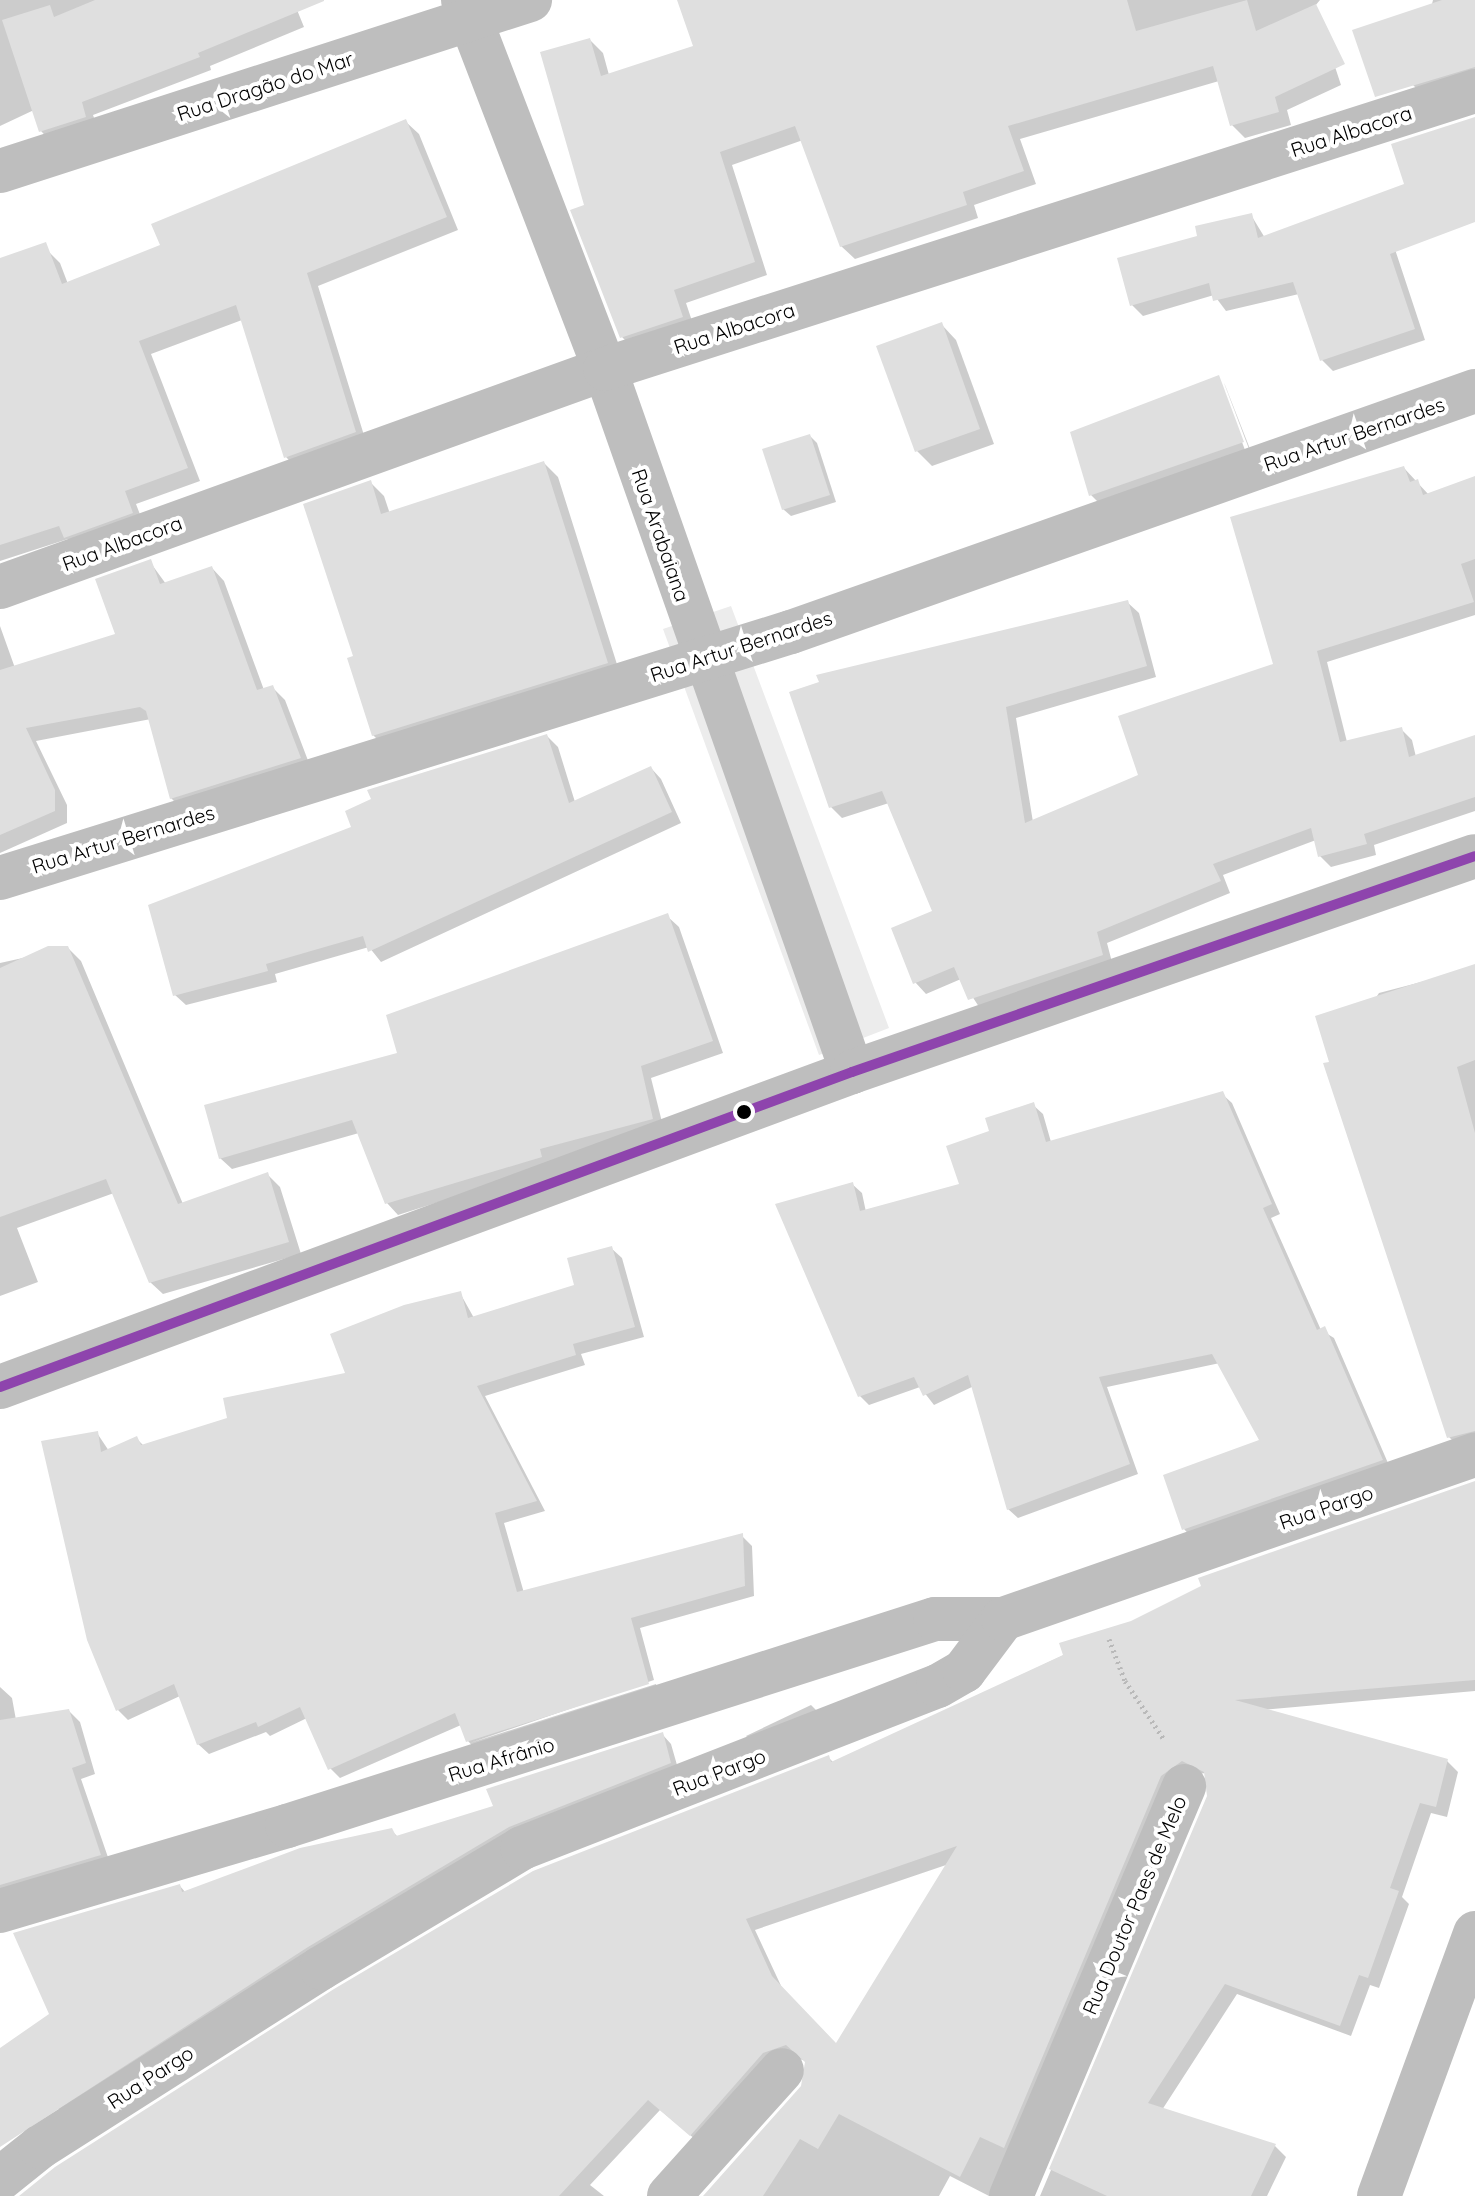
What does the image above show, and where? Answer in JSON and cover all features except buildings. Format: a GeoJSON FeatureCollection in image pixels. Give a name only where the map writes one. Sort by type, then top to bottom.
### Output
{"type":"FeatureCollection","features":[{"type":"Feature","properties":{"kind":"street","name":"Rua Dragão do Mar"},"geometry":{"type":"LineString","coordinates":[[0,171],[466,10],[530,0]]}},
{"type":"Feature","properties":{"kind":"street","name":"Rua Arabaiana"},"geometry":{"type":"LineString","coordinates":[[466,10],[605,369],[704,659],[852,1072]]}},
{"type":"Feature","properties":{"kind":"street","name":"Rua Albacora"},"geometry":{"type":"LineString","coordinates":[[0,587],[605,369],[1475,91]]}},
{"type":"Feature","properties":{"kind":"street","name":"Rua Artur Bernardes"},"geometry":{"type":"LineString","coordinates":[[0,878],[704,659],[1475,391]]}},
{"type":"Feature","properties":{"kind":"street"},"geometry":{"type":"LineString","coordinates":[[0,1387],[852,1072],[1475,856]]}},
{"type":"Feature","properties":{"kind":"street","name":"Rua Pargo"},"geometry":{"type":"LineString","coordinates":[[0,2179],[40,2147],[308,1976],[522,1848],[938,1686],[964,1671],[1003,1619],[1475,1455]]}},
{"type":"Feature","properties":{"kind":"street","name":"Rua Afrânio"},"geometry":{"type":"LineString","coordinates":[[0,1911],[287,1826],[935,1619],[1003,1619]]}},
{"type":"Feature","properties":{"kind":"street","name":"Rua Doutor Paes de Melo"},"geometry":{"type":"LineString","coordinates":[[1011,2196],[1184,1786]]}},
{"type":"Feature","properties":{"kind":"street"},"geometry":{"type":"LineString","coordinates":[[1379,2196],[1475,1933]]}},
{"type":"Feature","properties":{"kind":"street"},"geometry":{"type":"LineString","coordinates":[[669,2196],[782,2070]]}},
{"type":"Feature","properties":{"kind":"path","name":"Rua Doutor Paes de Melo"},"geometry":{"type":"LineString","coordinates":[[1107,1632],[1125,1681],[1180,1764],[1184,1786]]}},
{"type":"Feature","properties":{"kind":"shaded area"},"geometry":{"type":"Polygon","coordinates":[[[731,606],[889,1028],[819,1055],[663,629],[731,606]]]}},
{"type":"Feature","properties":{"kind":"transit line"},"geometry":{"type":"LineString","coordinates":[[0,1387],[852,1072],[1475,856]]}}]}
